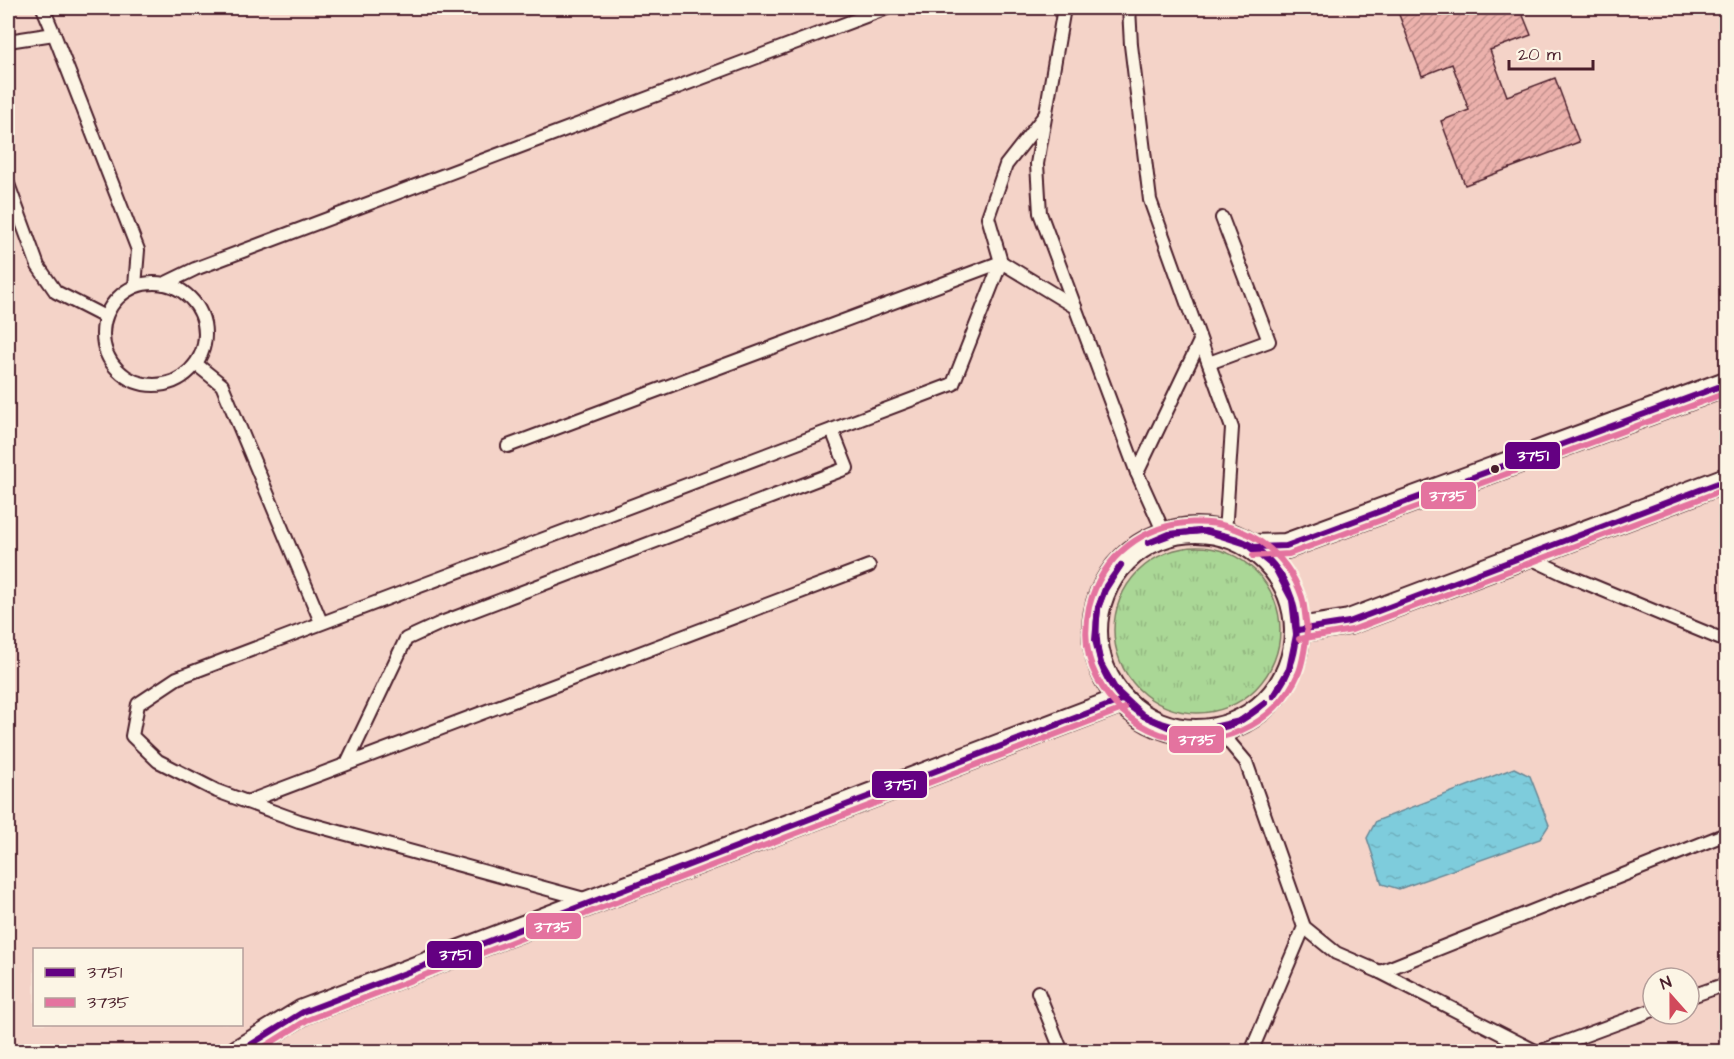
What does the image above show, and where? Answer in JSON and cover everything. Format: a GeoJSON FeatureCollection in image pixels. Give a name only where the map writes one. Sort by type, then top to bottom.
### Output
{"type":"FeatureCollection","features":[{"type":"Feature","properties":{"kind":"street"},"geometry":{"type":"LineString","coordinates":[[1253,547],[1286,546],[1726,384]]}},
{"type":"Feature","properties":{"kind":"street"},"geometry":{"type":"LineString","coordinates":[[1298,630],[1349,622],[1726,480]]}},
{"type":"Feature","properties":{"kind":"street"},"geometry":{"type":"LineString","coordinates":[[1195,530],[1225,533],[1253,547],[1277,569],[1293,598],[1298,630],[1292,664],[1276,693],[1251,716],[1219,730],[1184,731],[1150,721],[1122,700],[1103,672],[1095,639],[1098,606],[1112,575],[1135,550],[1165,535],[1195,530]]}},
{"type":"Feature","properties":{"kind":"street"},"geometry":{"type":"LineString","coordinates":[[238,1052],[303,1012],[1122,700]]}},
{"type":"Feature","properties":{"kind":"lane"},"geometry":{"type":"LineString","coordinates":[[44,8],[138,250],[135,286]]}},
{"type":"Feature","properties":{"kind":"lane"},"geometry":{"type":"LineString","coordinates":[[164,284],[195,268],[887,8]]}},
{"type":"Feature","properties":{"kind":"lane"},"geometry":{"type":"LineString","coordinates":[[1064,8],[1037,164],[1040,213],[1137,473],[1165,535]]}},
{"type":"Feature","properties":{"kind":"lane"},"geometry":{"type":"LineString","coordinates":[[1129,8],[1131,45],[1150,200],[1232,429],[1225,533]]}},
{"type":"Feature","properties":{"kind":"lane"},"geometry":{"type":"LineString","coordinates":[[8,41],[54,34]]}},
{"type":"Feature","properties":{"kind":"lane"},"geometry":{"type":"LineString","coordinates":[[595,902],[299,821],[217,791],[158,760],[132,736],[138,704],[177,678],[953,384],[1001,262],[988,217],[1006,165],[1045,115]]}},
{"type":"Feature","properties":{"kind":"lane"},"geometry":{"type":"LineString","coordinates":[[8,184],[38,266],[56,292],[105,317]]}},
{"type":"Feature","properties":{"kind":"lane"},"geometry":{"type":"LineString","coordinates":[[1209,363],[1269,341],[1222,218]]}},
{"type":"Feature","properties":{"kind":"lane"},"geometry":{"type":"LineString","coordinates":[[1001,262],[1075,307]]}},
{"type":"Feature","properties":{"kind":"lane"},"geometry":{"type":"LineString","coordinates":[[508,446],[1001,262]]}},
{"type":"Feature","properties":{"kind":"lane"},"geometry":{"type":"LineString","coordinates":[[149,283],[164,284],[184,292],[199,308],[204,322],[203,351],[196,364],[186,375],[166,384],[144,385],[130,380],[109,360],[102,332],[105,317],[112,304],[122,294],[135,286],[149,283]]}},
{"type":"Feature","properties":{"kind":"lane"},"geometry":{"type":"LineString","coordinates":[[1137,473],[1200,341]]}},
{"type":"Feature","properties":{"kind":"lane"},"geometry":{"type":"LineString","coordinates":[[196,364],[222,385],[321,622]]}},
{"type":"Feature","properties":{"kind":"lane"},"geometry":{"type":"LineString","coordinates":[[347,763],[406,639],[441,623],[847,468],[832,430]]}},
{"type":"Feature","properties":{"kind":"lane"},"geometry":{"type":"LineString","coordinates":[[1525,555],[1562,573],[1726,641]]}},
{"type":"Feature","properties":{"kind":"lane"},"geometry":{"type":"LineString","coordinates":[[247,802],[869,566]]}},
{"type":"Feature","properties":{"kind":"lane"},"geometry":{"type":"LineString","coordinates":[[1219,730],[1246,762],[1304,927],[1336,953],[1380,972],[1538,1052],[1641,1014]]}},
{"type":"Feature","properties":{"kind":"lane"},"geometry":{"type":"LineString","coordinates":[[1380,972],[1726,834]]}},
{"type":"Feature","properties":{"kind":"lane"},"geometry":{"type":"LineString","coordinates":[[1251,1052],[1304,927]]}},
{"type":"Feature","properties":{"kind":"lane"},"geometry":{"type":"LineString","coordinates":[[1701,993],[1726,984]]}},
{"type":"Feature","properties":{"kind":"lane"},"geometry":{"type":"LineString","coordinates":[[1038,992],[1062,1052]]}},
{"type":"Feature","properties":{"kind":"shaded area"},"geometry":{"type":"Polygon","coordinates":[[[8,8],[1726,8],[1726,1051],[8,1051],[8,8]]]}},
{"type":"Feature","properties":{"kind":"green space"},"geometry":{"type":"Polygon","coordinates":[[[1197,547],[1229,553],[1256,571],[1274,598],[1280,630],[1274,662],[1256,689],[1229,707],[1197,713],[1165,707],[1138,689],[1120,662],[1114,630],[1120,598],[1138,571],[1165,553],[1197,547]]]}},
{"type":"Feature","properties":{"kind":"water"},"geometry":{"type":"Polygon","coordinates":[[[1514,768],[1530,776],[1549,825],[1540,839],[1399,889],[1382,884],[1367,838],[1376,821],[1514,768]]]}},
{"type":"Feature","properties":{"kind":"building"},"geometry":{"type":"Polygon","coordinates":[[[1409,8],[1520,8],[1531,35],[1490,50],[1507,96],[1555,78],[1579,142],[1465,185],[1441,121],[1469,110],[1452,64],[1422,76],[1398,12],[1409,8]]]}},
{"type":"Feature","properties":{"kind":"transit line","name":"3751"},"geometry":{"type":"LineString","coordinates":[[1253,547],[1286,546],[1726,384]]}},
{"type":"Feature","properties":{"kind":"transit line","name":"3735"},"geometry":{"type":"LineString","coordinates":[[1253,556],[1289,554],[1726,393]]}},
{"type":"Feature","properties":{"kind":"transit line","name":"3751"},"geometry":{"type":"LineString","coordinates":[[1298,630],[1349,622],[1726,480]]}},
{"type":"Feature","properties":{"kind":"transit line","name":"3735"},"geometry":{"type":"LineString","coordinates":[[1299,639],[1352,630],[1726,489]]}},
{"type":"Feature","properties":{"kind":"transit line","name":"3735"},"geometry":{"type":"LineString","coordinates":[[1307,628],[1302,597],[1284,563],[1257,540],[1226,526],[1192,522],[1159,529],[1129,545],[1104,571],[1089,607],[1086,625],[1088,652],[1093,669],[1108,696],[1123,712],[1140,725],[1160,734],[1181,739],[1202,740],[1222,737],[1242,730],[1275,707],[1289,691],[1299,672],[1307,632]]}},
{"type":"Feature","properties":{"kind":"transit line","name":"3751"},"geometry":{"type":"LineString","coordinates":[[1148,543],[1169,534],[1201,531]]}},
{"type":"Feature","properties":{"kind":"transit line","name":"3751"},"geometry":{"type":"LineString","coordinates":[[1148,543],[1173,534],[1201,531]]}},
{"type":"Feature","properties":{"kind":"transit line","name":"3751"},"geometry":{"type":"LineString","coordinates":[[1205,531],[1239,540],[1257,549],[1284,581],[1292,599],[1296,619],[1293,659],[1285,678],[1273,696]]}},
{"type":"Feature","properties":{"kind":"transit line","name":"3751"},"geometry":{"type":"LineString","coordinates":[[1205,531],[1246,544],[1275,568],[1292,600],[1296,635],[1289,669],[1273,696]]}},
{"type":"Feature","properties":{"kind":"transit line","name":"3751"},"geometry":{"type":"LineString","coordinates":[[1098,608],[1106,586],[1121,565]]}},
{"type":"Feature","properties":{"kind":"transit line","name":"3751"},"geometry":{"type":"LineString","coordinates":[[1098,608],[1105,590],[1121,565]]}},
{"type":"Feature","properties":{"kind":"transit line","name":"3751"},"geometry":{"type":"LineString","coordinates":[[1098,608],[1096,636],[1101,664]]}},
{"type":"Feature","properties":{"kind":"transit line","name":"3751"},"geometry":{"type":"LineString","coordinates":[[1098,608],[1095,640],[1101,664]]}},
{"type":"Feature","properties":{"kind":"transit line","name":"3751"},"geometry":{"type":"LineString","coordinates":[[1101,664],[1116,690],[1144,716]]}},
{"type":"Feature","properties":{"kind":"transit line","name":"3751"},"geometry":{"type":"LineString","coordinates":[[1101,664],[1118,694],[1144,716]]}},
{"type":"Feature","properties":{"kind":"transit line","name":"3751"},"geometry":{"type":"LineString","coordinates":[[239,1052],[303,1012],[1122,700]]}},
{"type":"Feature","properties":{"kind":"transit line","name":"3751"},"geometry":{"type":"LineString","coordinates":[[1200,730],[1218,729],[1235,723],[1265,703]]}},
{"type":"Feature","properties":{"kind":"transit line","name":"3751"},"geometry":{"type":"LineString","coordinates":[[1200,730],[1240,721],[1265,703]]}},
{"type":"Feature","properties":{"kind":"transit line","name":"3735"},"geometry":{"type":"LineString","coordinates":[[256,1052],[307,1020],[1125,708]]}},
{"type":"Feature","properties":{"kind":"transit line","name":"3751"},"geometry":{"type":"LineString","coordinates":[[1144,716],[1171,726],[1200,730]]}},
{"type":"Feature","properties":{"kind":"transit line","name":"3751"},"geometry":{"type":"LineString","coordinates":[[1144,716],[1168,727],[1200,730]]}}]}
